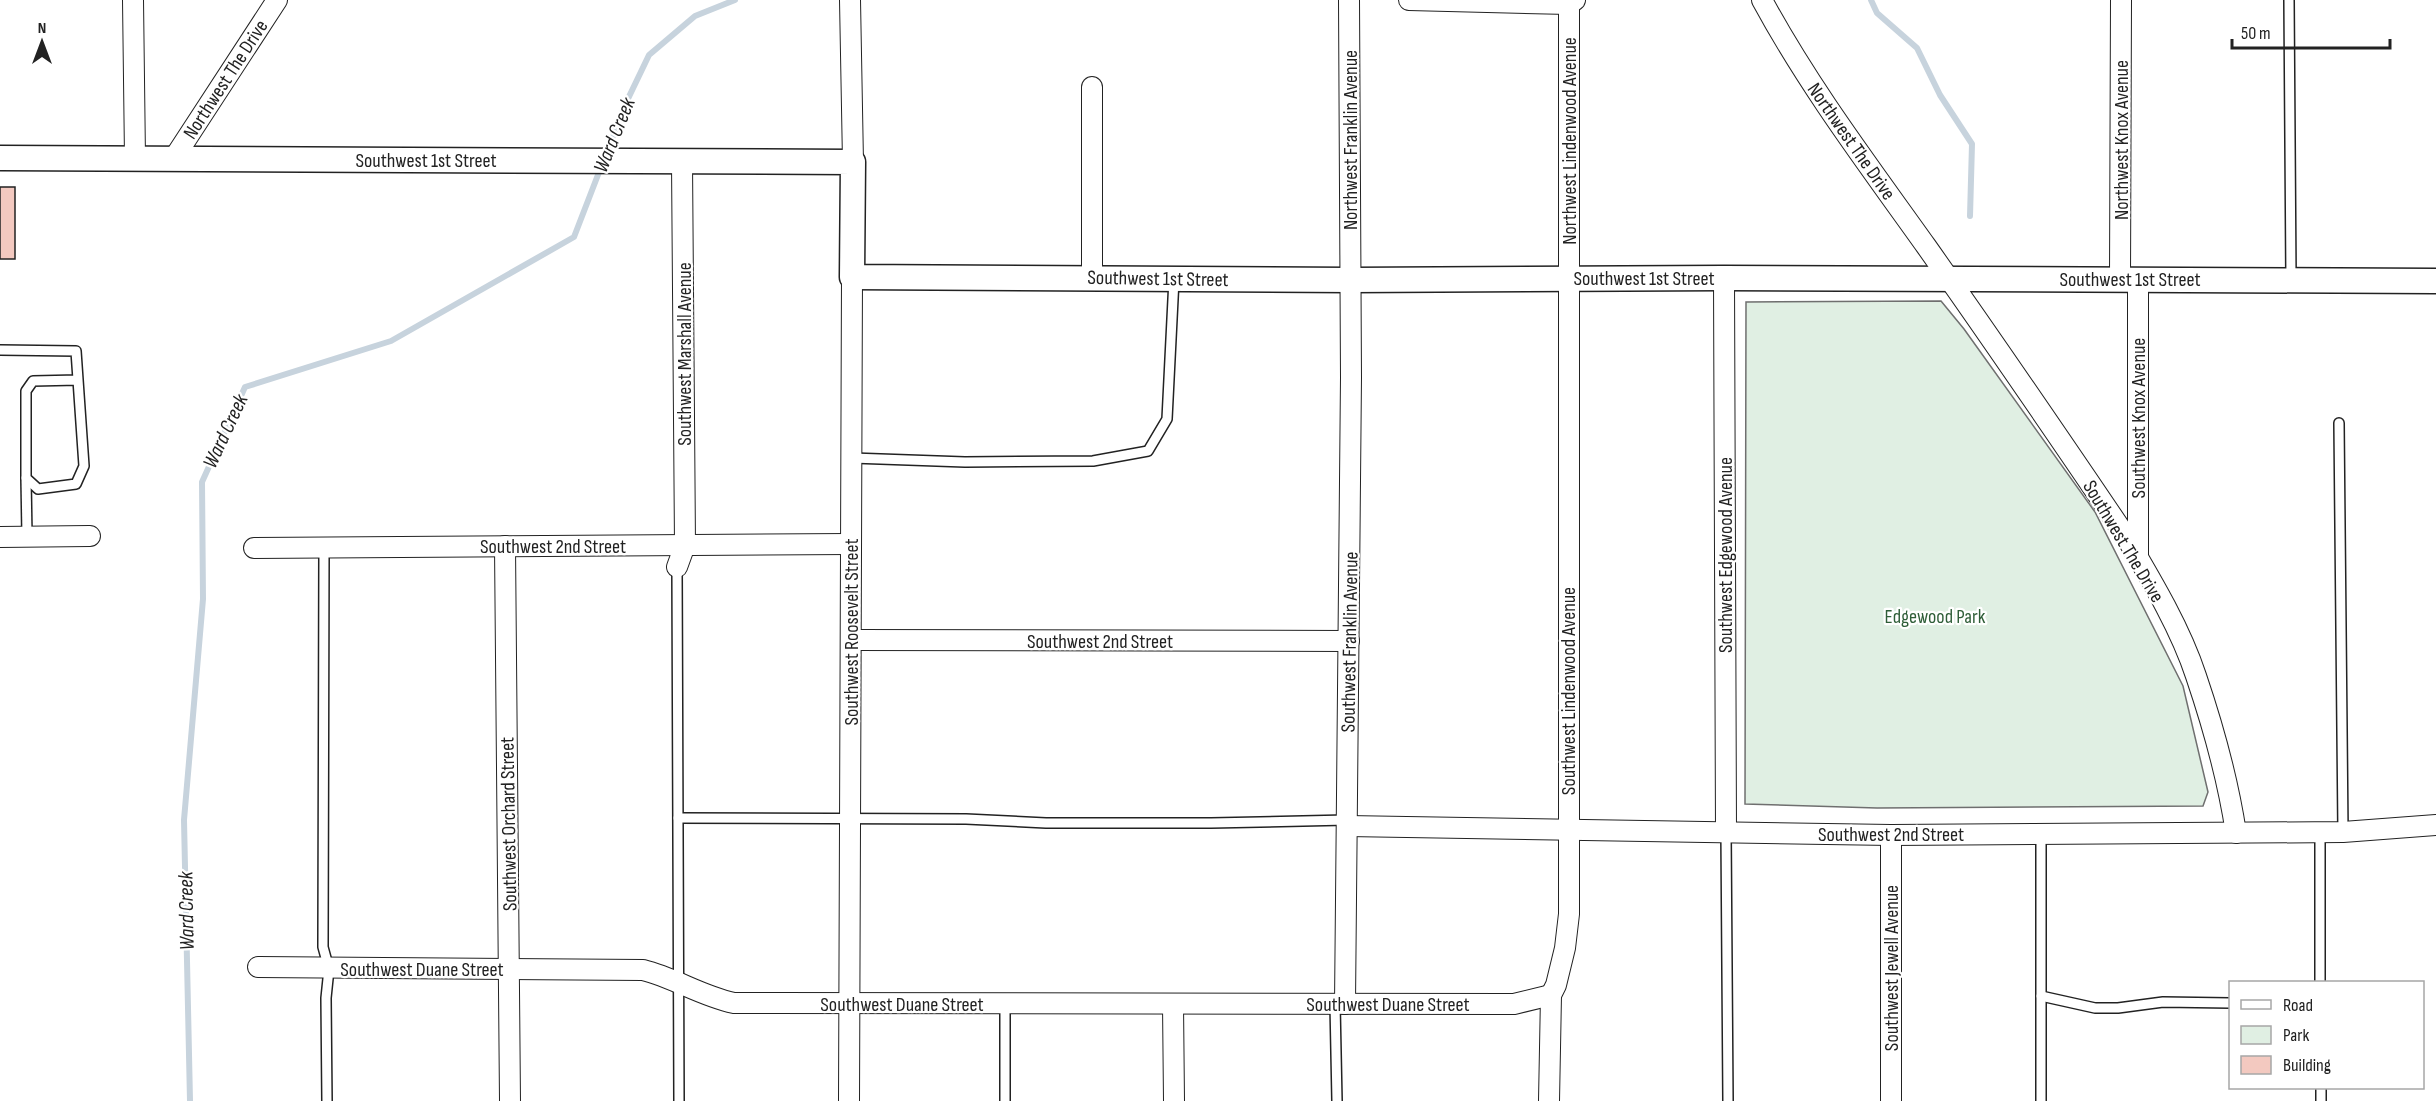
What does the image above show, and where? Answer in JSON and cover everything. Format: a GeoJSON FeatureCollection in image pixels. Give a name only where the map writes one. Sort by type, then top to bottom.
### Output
{"type":"FeatureCollection","features":[{"type":"Feature","properties":{"kind":"street"},"geometry":{"type":"LineString","coordinates":[[133,0],[135,158]]}},
{"type":"Feature","properties":{"kind":"street","name":"Northwest The Drive"},"geometry":{"type":"LineString","coordinates":[[174,159],[277,0]]}},
{"type":"Feature","properties":{"kind":"street"},"geometry":{"type":"LineString","coordinates":[[850,0],[853,162]]}},
{"type":"Feature","properties":{"kind":"street","name":"Northwest Franklin Avenue"},"geometry":{"type":"LineString","coordinates":[[1349,0],[1351,280]]}},
{"type":"Feature","properties":{"kind":"street"},"geometry":{"type":"LineString","coordinates":[[1409,0],[1572,2]]}},
{"type":"Feature","properties":{"kind":"street","name":"Northwest The Drive"},"geometry":{"type":"LineString","coordinates":[[1762,0],[1810,80],[1949,278]]}},
{"type":"Feature","properties":{"kind":"street","name":"Northwest Knox Avenue"},"geometry":{"type":"LineString","coordinates":[[2121,0],[2129,279]]}},
{"type":"Feature","properties":{"kind":"street","name":"Northwest Lindenwood Avenue"},"geometry":{"type":"LineString","coordinates":[[1569,279],[1572,2]]}},
{"type":"Feature","properties":{"kind":"street"},"geometry":{"type":"LineString","coordinates":[[1092,87],[1092,278]]}},
{"type":"Feature","properties":{"kind":"street","name":"Southwest 1st Street"},"geometry":{"type":"LineString","coordinates":[[0,158],[853,162]]}},
{"type":"Feature","properties":{"kind":"street","name":"Southwest Marshall Avenue"},"geometry":{"type":"LineString","coordinates":[[682,162],[685,545]]}},
{"type":"Feature","properties":{"kind":"street","name":"Southwest Roosevelt Street"},"geometry":{"type":"LineString","coordinates":[[849,1101],[853,162]]}},
{"type":"Feature","properties":{"kind":"street","name":"Southwest 1st Street"},"geometry":{"type":"LineString","coordinates":[[852,278],[1351,280],[1949,278],[2436,281]]}},
{"type":"Feature","properties":{"kind":"street","name":"Southwest Edgewood Avenue"},"geometry":{"type":"LineString","coordinates":[[1724,278],[1726,832]]}},
{"type":"Feature","properties":{"kind":"street","name":"Southwest The Drive"},"geometry":{"type":"LineString","coordinates":[[1949,278],[2123,531],[2169,615],[2196,674],[2228,786],[2236,833]]}},
{"type":"Feature","properties":{"kind":"street","name":"Southwest Lindenwood Avenue"},"geometry":{"type":"LineString","coordinates":[[1549,1101],[1551,995],[1556,985],[1565,948],[1569,914],[1569,279]]}},
{"type":"Feature","properties":{"kind":"street","name":"Southwest Knox Avenue"},"geometry":{"type":"LineString","coordinates":[[2129,279],[2138,556]]}},
{"type":"Feature","properties":{"kind":"street","name":"Southwest Franklin Avenue"},"geometry":{"type":"LineString","coordinates":[[1340,1004],[1347,823],[1351,280]]}},
{"type":"Feature","properties":{"kind":"street"},"geometry":{"type":"LineString","coordinates":[[0,537],[90,536]]}},
{"type":"Feature","properties":{"kind":"street","name":"Southwest 2nd Street"},"geometry":{"type":"LineString","coordinates":[[254,548],[851,544]]}},
{"type":"Feature","properties":{"kind":"street"},"geometry":{"type":"LineString","coordinates":[[677,567],[685,545]]}},
{"type":"Feature","properties":{"kind":"street","name":"Southwest Orchard Street"},"geometry":{"type":"LineString","coordinates":[[505,546],[510,1101]]}},
{"type":"Feature","properties":{"kind":"street","name":"Southwest 2nd Street"},"geometry":{"type":"LineString","coordinates":[[851,640],[1349,641]]}},
{"type":"Feature","properties":{"kind":"street","name":"Southwest 2nd Street"},"geometry":{"type":"LineString","coordinates":[[1347,823],[1568,830],[1892,835],[2343,832],[2436,825]]}},
{"type":"Feature","properties":{"kind":"street","name":"Southwest Jewell Avenue"},"geometry":{"type":"LineString","coordinates":[[1891,1101],[1892,835]]}},
{"type":"Feature","properties":{"kind":"street","name":"Southwest Duane Street"},"geometry":{"type":"LineString","coordinates":[[258,967],[643,970],[666,975],[691,990],[734,1003],[1514,1004],[1551,995]]}},
{"type":"Feature","properties":{"kind":"street"},"geometry":{"type":"LineString","coordinates":[[1173,1004],[1174,1101]]}},
{"type":"Feature","properties":{"kind":"lane"},"geometry":{"type":"LineString","coordinates":[[2289,0],[2290,280]]}},
{"type":"Feature","properties":{"kind":"lane"},"geometry":{"type":"LineString","coordinates":[[852,458],[965,462],[1093,461],[1149,451],[1167,419],[1174,279]]}},
{"type":"Feature","properties":{"kind":"lane"},"geometry":{"type":"LineString","coordinates":[[0,350],[76,351],[84,466],[76,484],[38,489],[26,478]]}},
{"type":"Feature","properties":{"kind":"lane"},"geometry":{"type":"LineString","coordinates":[[27,536],[26,391],[33,381],[78,380]]}},
{"type":"Feature","properties":{"kind":"lane"},"geometry":{"type":"LineString","coordinates":[[2339,423],[2343,832]]}},
{"type":"Feature","properties":{"kind":"lane"},"geometry":{"type":"LineString","coordinates":[[324,547],[323,947],[328,969],[327,1101]]}},
{"type":"Feature","properties":{"kind":"lane"},"geometry":{"type":"LineString","coordinates":[[677,567],[680,1101]]}},
{"type":"Feature","properties":{"kind":"lane"},"geometry":{"type":"LineString","coordinates":[[678,818],[850,817],[1058,823],[1347,823]]}},
{"type":"Feature","properties":{"kind":"lane"},"geometry":{"type":"LineString","coordinates":[[1726,832],[1728,1101]]}},
{"type":"Feature","properties":{"kind":"lane"},"geometry":{"type":"LineString","coordinates":[[2320,832],[2320,981]]}},
{"type":"Feature","properties":{"kind":"lane"},"geometry":{"type":"LineString","coordinates":[[2041,834],[2041,1101]]}},
{"type":"Feature","properties":{"kind":"lane"},"geometry":{"type":"LineString","coordinates":[[2041,996],[2095,1008],[2118,1008],[2163,1002],[2229,1003]]}},
{"type":"Feature","properties":{"kind":"lane"},"geometry":{"type":"LineString","coordinates":[[1005,1004],[1005,1101]]}},
{"type":"Feature","properties":{"kind":"lane"},"geometry":{"type":"LineString","coordinates":[[1337,1101],[1340,1004]]}},
{"type":"Feature","properties":{"kind":"green space","name":"Edgewood Park"},"geometry":{"type":"Polygon","coordinates":[[[1941,301],[1964,329],[2095,512],[2183,686],[2208,792],[2203,806],[1877,808],[1745,804],[1746,302],[1941,301]]]}},
{"type":"Feature","properties":{"kind":"building"},"geometry":{"type":"Polygon","coordinates":[[[0,187],[15,187],[15,259],[0,259],[0,187]]]}},
{"type":"Feature","properties":{"kind":"waterway","name":"Ward Creek"},"geometry":{"type":"LineString","coordinates":[[606,155],[625,105],[649,55],[695,16],[735,0]]}},
{"type":"Feature","properties":{"kind":"waterway"},"geometry":{"type":"LineString","coordinates":[[1871,0],[1877,13],[1917,48],[1940,95],[1972,144],[1970,216]]}},
{"type":"Feature","properties":{"kind":"waterway","name":"Ward Creek"},"geometry":{"type":"LineString","coordinates":[[190,1101],[184,820],[203,599],[202,482],[245,387],[391,341],[574,237],[601,167]]}}]}
